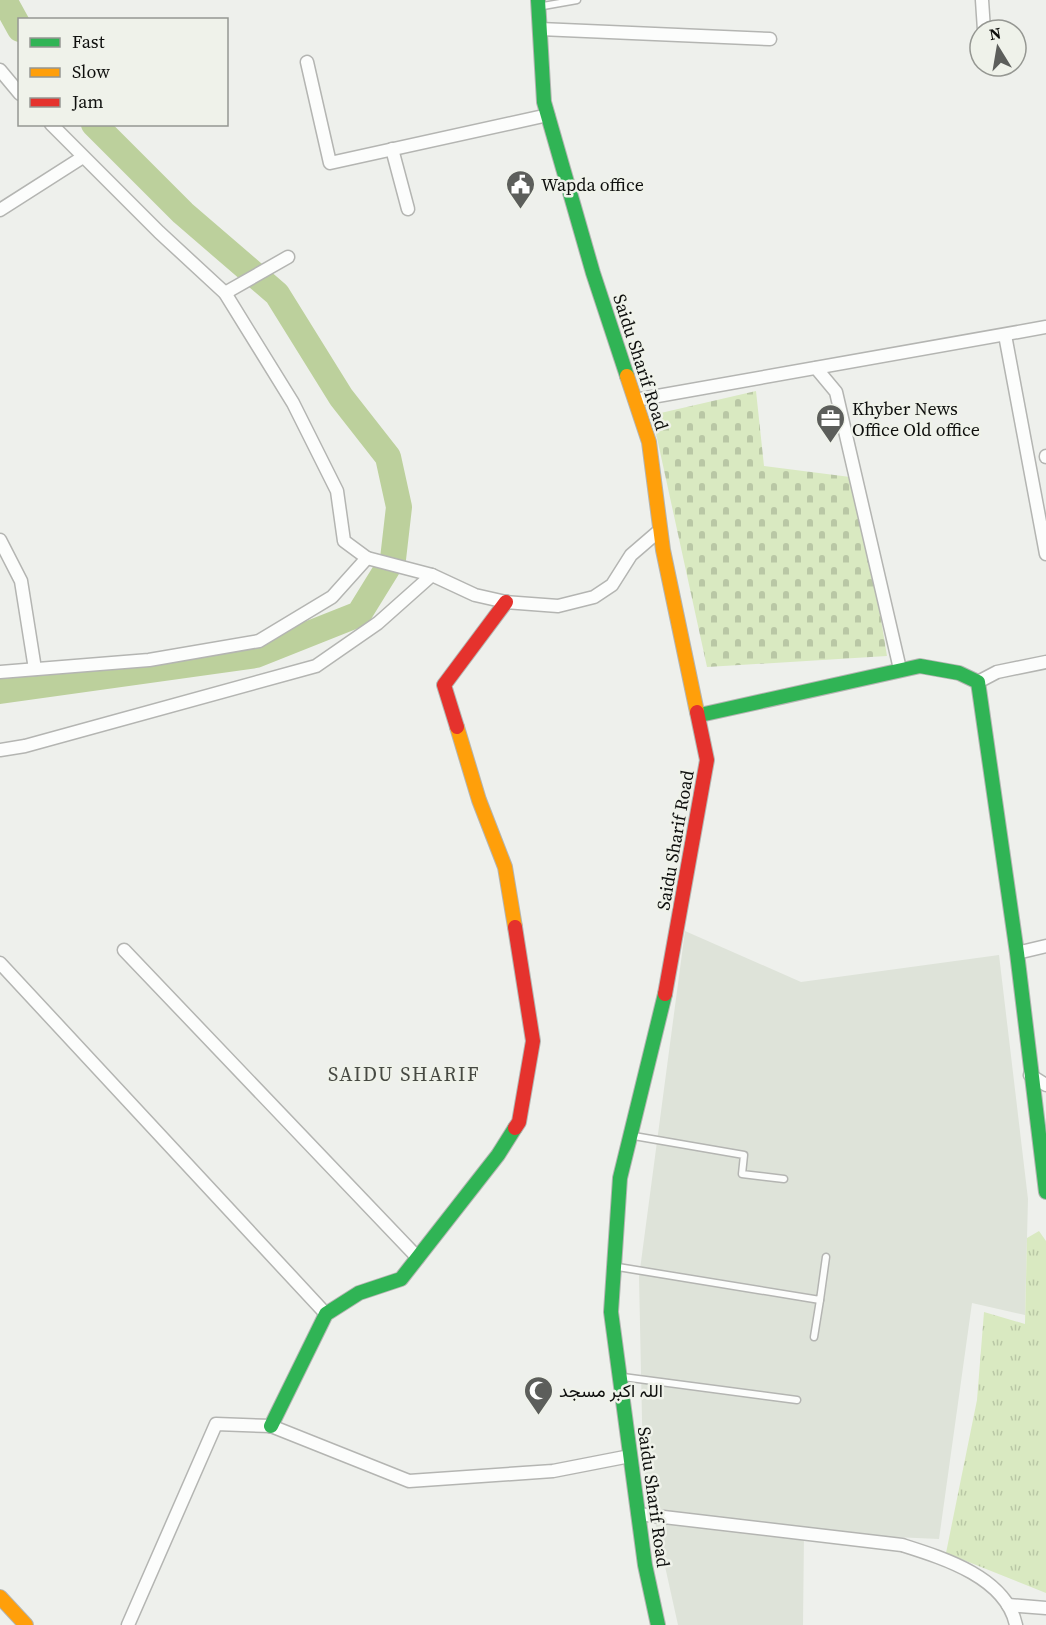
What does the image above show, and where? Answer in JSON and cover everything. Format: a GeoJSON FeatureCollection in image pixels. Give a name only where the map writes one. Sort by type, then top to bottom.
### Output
{"type":"FeatureCollection","features":[{"type":"Feature","properties":{"kind":"street"},"geometry":{"type":"LineString","coordinates":[[982,0],[983,18]]}},
{"type":"Feature","properties":{"kind":"street","name":"Saidu Sharif Road"},"geometry":{"type":"LineString","coordinates":[[538,4],[544,102],[593,273],[649,442],[660,530],[700,715],[707,760],[668,982],[620,1178],[611,1312],[645,1565],[658,1625]]}},
{"type":"Feature","properties":{"kind":"street"},"geometry":{"type":"LineString","coordinates":[[540,29],[770,39]]}},
{"type":"Feature","properties":{"kind":"street"},"geometry":{"type":"LineString","coordinates":[[307,62],[330,163],[548,115]]}},
{"type":"Feature","properties":{"kind":"street"},"geometry":{"type":"LineString","coordinates":[[0,70],[18,91]]}},
{"type":"Feature","properties":{"kind":"street"},"geometry":{"type":"LineString","coordinates":[[53,126],[226,293],[293,403],[337,490],[344,540],[368,558],[431,575],[475,595],[506,602],[558,606],[594,597],[612,585],[631,555],[660,530]]}},
{"type":"Feature","properties":{"kind":"street"},"geometry":{"type":"LineString","coordinates":[[392,149],[408,209]]}},
{"type":"Feature","properties":{"kind":"street"},"geometry":{"type":"LineString","coordinates":[[0,210],[83,157]]}},
{"type":"Feature","properties":{"kind":"street"},"geometry":{"type":"LineString","coordinates":[[226,293],[288,257]]}},
{"type":"Feature","properties":{"kind":"street"},"geometry":{"type":"LineString","coordinates":[[635,400],[1046,327]]}},
{"type":"Feature","properties":{"kind":"street"},"geometry":{"type":"LineString","coordinates":[[1005,335],[1046,554]]}},
{"type":"Feature","properties":{"kind":"street"},"geometry":{"type":"LineString","coordinates":[[816,368],[836,393],[900,669]]}},
{"type":"Feature","properties":{"kind":"street"},"geometry":{"type":"LineString","coordinates":[[0,540],[21,581],[34,669]]}},
{"type":"Feature","properties":{"kind":"street"},"geometry":{"type":"LineString","coordinates":[[0,672],[149,660],[259,641],[332,597],[368,558]]}},
{"type":"Feature","properties":{"kind":"street"},"geometry":{"type":"LineString","coordinates":[[0,750],[25,746],[117,722],[316,666],[378,623],[431,575]]}},
{"type":"Feature","properties":{"kind":"street"},"geometry":{"type":"LineString","coordinates":[[271,1426],[326,1314],[359,1293],[401,1279],[498,1155],[519,1122],[533,1041],[505,867],[479,800],[444,685],[506,602]]}},
{"type":"Feature","properties":{"kind":"street"},"geometry":{"type":"LineString","coordinates":[[700,715],[900,669],[920,666],[938,668],[978,682],[997,672],[1046,662]]}},
{"type":"Feature","properties":{"kind":"street"},"geometry":{"type":"LineString","coordinates":[[978,682],[1017,952],[1030,1075],[1046,1192]]}},
{"type":"Feature","properties":{"kind":"street"},"geometry":{"type":"LineString","coordinates":[[1017,952],[1046,946]]}},
{"type":"Feature","properties":{"kind":"street"},"geometry":{"type":"LineString","coordinates":[[124,950],[417,1258]]}},
{"type":"Feature","properties":{"kind":"street"},"geometry":{"type":"LineString","coordinates":[[0,963],[326,1314]]}},
{"type":"Feature","properties":{"kind":"street"},"geometry":{"type":"LineString","coordinates":[[1030,1075],[1046,1085]]}},
{"type":"Feature","properties":{"kind":"street"},"geometry":{"type":"LineString","coordinates":[[128,1625],[216,1424],[271,1426],[409,1481],[553,1471],[630,1456]]}},
{"type":"Feature","properties":{"kind":"street"},"geometry":{"type":"LineString","coordinates":[[638,1514],[902,1545],[963,1568],[1003,1596],[1016,1625]]}},
{"type":"Feature","properties":{"kind":"street"},"geometry":{"type":"LineString","coordinates":[[0,1597],[27,1625]]}},
{"type":"Feature","properties":{"kind":"street"},"geometry":{"type":"LineString","coordinates":[[1008,1605],[1046,1608]]}},
{"type":"Feature","properties":{"kind":"lane"},"geometry":{"type":"LineString","coordinates":[[538,4],[578,0]]}},
{"type":"Feature","properties":{"kind":"lane"},"geometry":{"type":"LineString","coordinates":[[630,1136],[744,1155],[742,1174],[784,1179]]}},
{"type":"Feature","properties":{"kind":"lane"},"geometry":{"type":"LineString","coordinates":[[814,1337],[826,1257]]}},
{"type":"Feature","properties":{"kind":"lane"},"geometry":{"type":"LineString","coordinates":[[614,1267],[820,1299]]}},
{"type":"Feature","properties":{"kind":"lane"},"geometry":{"type":"LineString","coordinates":[[620,1376],[797,1400]]}},
{"type":"Feature","properties":{"kind":"shaded area"},"geometry":{"type":"Polygon","coordinates":[[[685,931],[801,982],[999,955],[1028,1199],[1025,1315],[972,1303],[939,1539],[804,1533],[803,1625],[678,1625],[643,1467],[639,1277],[685,931]]]}},
{"type":"Feature","properties":{"kind":"green space"},"geometry":{"type":"Polygon","coordinates":[[[756,391],[764,466],[858,478],[887,656],[707,667],[652,415],[756,391]]]}},
{"type":"Feature","properties":{"kind":"green space"},"geometry":{"type":"Polygon","coordinates":[[[1039,1231],[1046,1241],[1046,1593],[946,1553],[977,1400],[984,1312],[1025,1324],[1027,1238],[1039,1231]]]}},
{"type":"Feature","properties":{"kind":"waterway"},"geometry":{"type":"LineString","coordinates":[[4,0],[18,25]]}},
{"type":"Feature","properties":{"kind":"waterway"},"geometry":{"type":"LineString","coordinates":[[0,691],[256,655],[359,614],[393,559],[399,507],[388,457],[341,397],[277,294],[183,213],[96,126]]}},
{"type":"Feature","properties":{"kind":"traffic: fast"},"geometry":{"type":"LineString","coordinates":[[538,0],[544,102],[593,273],[627,376]]}},
{"type":"Feature","properties":{"kind":"traffic: fast"},"geometry":{"type":"LineString","coordinates":[[700,715],[920,666],[959,673],[978,682],[1017,953],[1046,1192]]}},
{"type":"Feature","properties":{"kind":"traffic: fast"},"geometry":{"type":"LineString","coordinates":[[658,1625],[645,1565],[611,1312],[620,1178],[665,994]]}},
{"type":"Feature","properties":{"kind":"traffic: fast"},"geometry":{"type":"LineString","coordinates":[[271,1426],[326,1314],[359,1293],[401,1279],[498,1155],[515,1128]]}},
{"type":"Feature","properties":{"kind":"traffic: slow"},"geometry":{"type":"LineString","coordinates":[[627,376],[649,442],[663,550],[697,712]]}},
{"type":"Feature","properties":{"kind":"traffic: slow"},"geometry":{"type":"LineString","coordinates":[[457,727],[479,800],[505,867],[515,927]]}},
{"type":"Feature","properties":{"kind":"traffic: slow"},"geometry":{"type":"LineString","coordinates":[[0,1597],[26,1625]]}},
{"type":"Feature","properties":{"kind":"traffic: jam"},"geometry":{"type":"LineString","coordinates":[[457,727],[444,685],[506,602]]}},
{"type":"Feature","properties":{"kind":"traffic: jam"},"geometry":{"type":"LineString","coordinates":[[665,994],[707,760],[697,712]]}},
{"type":"Feature","properties":{"kind":"traffic: jam"},"geometry":{"type":"LineString","coordinates":[[515,927],[533,1041],[519,1122],[515,1128]]}},
{"type":"Feature","properties":{"kind":"place","name":"Wapda office"},"geometry":{"type":"Point","coordinates":[520,210]}},
{"type":"Feature","properties":{"kind":"place","name":"Khyber News Office Old office"},"geometry":{"type":"Point","coordinates":[831,444]}},
{"type":"Feature","properties":{"kind":"place","name":"اللہ اکبر مسجد"},"geometry":{"type":"Point","coordinates":[538,1416]}},
{"type":"Feature","properties":{"kind":"district","name":"SAIDU SHARIF"},"geometry":{"type":"Point","coordinates":[404,1074]}}]}
